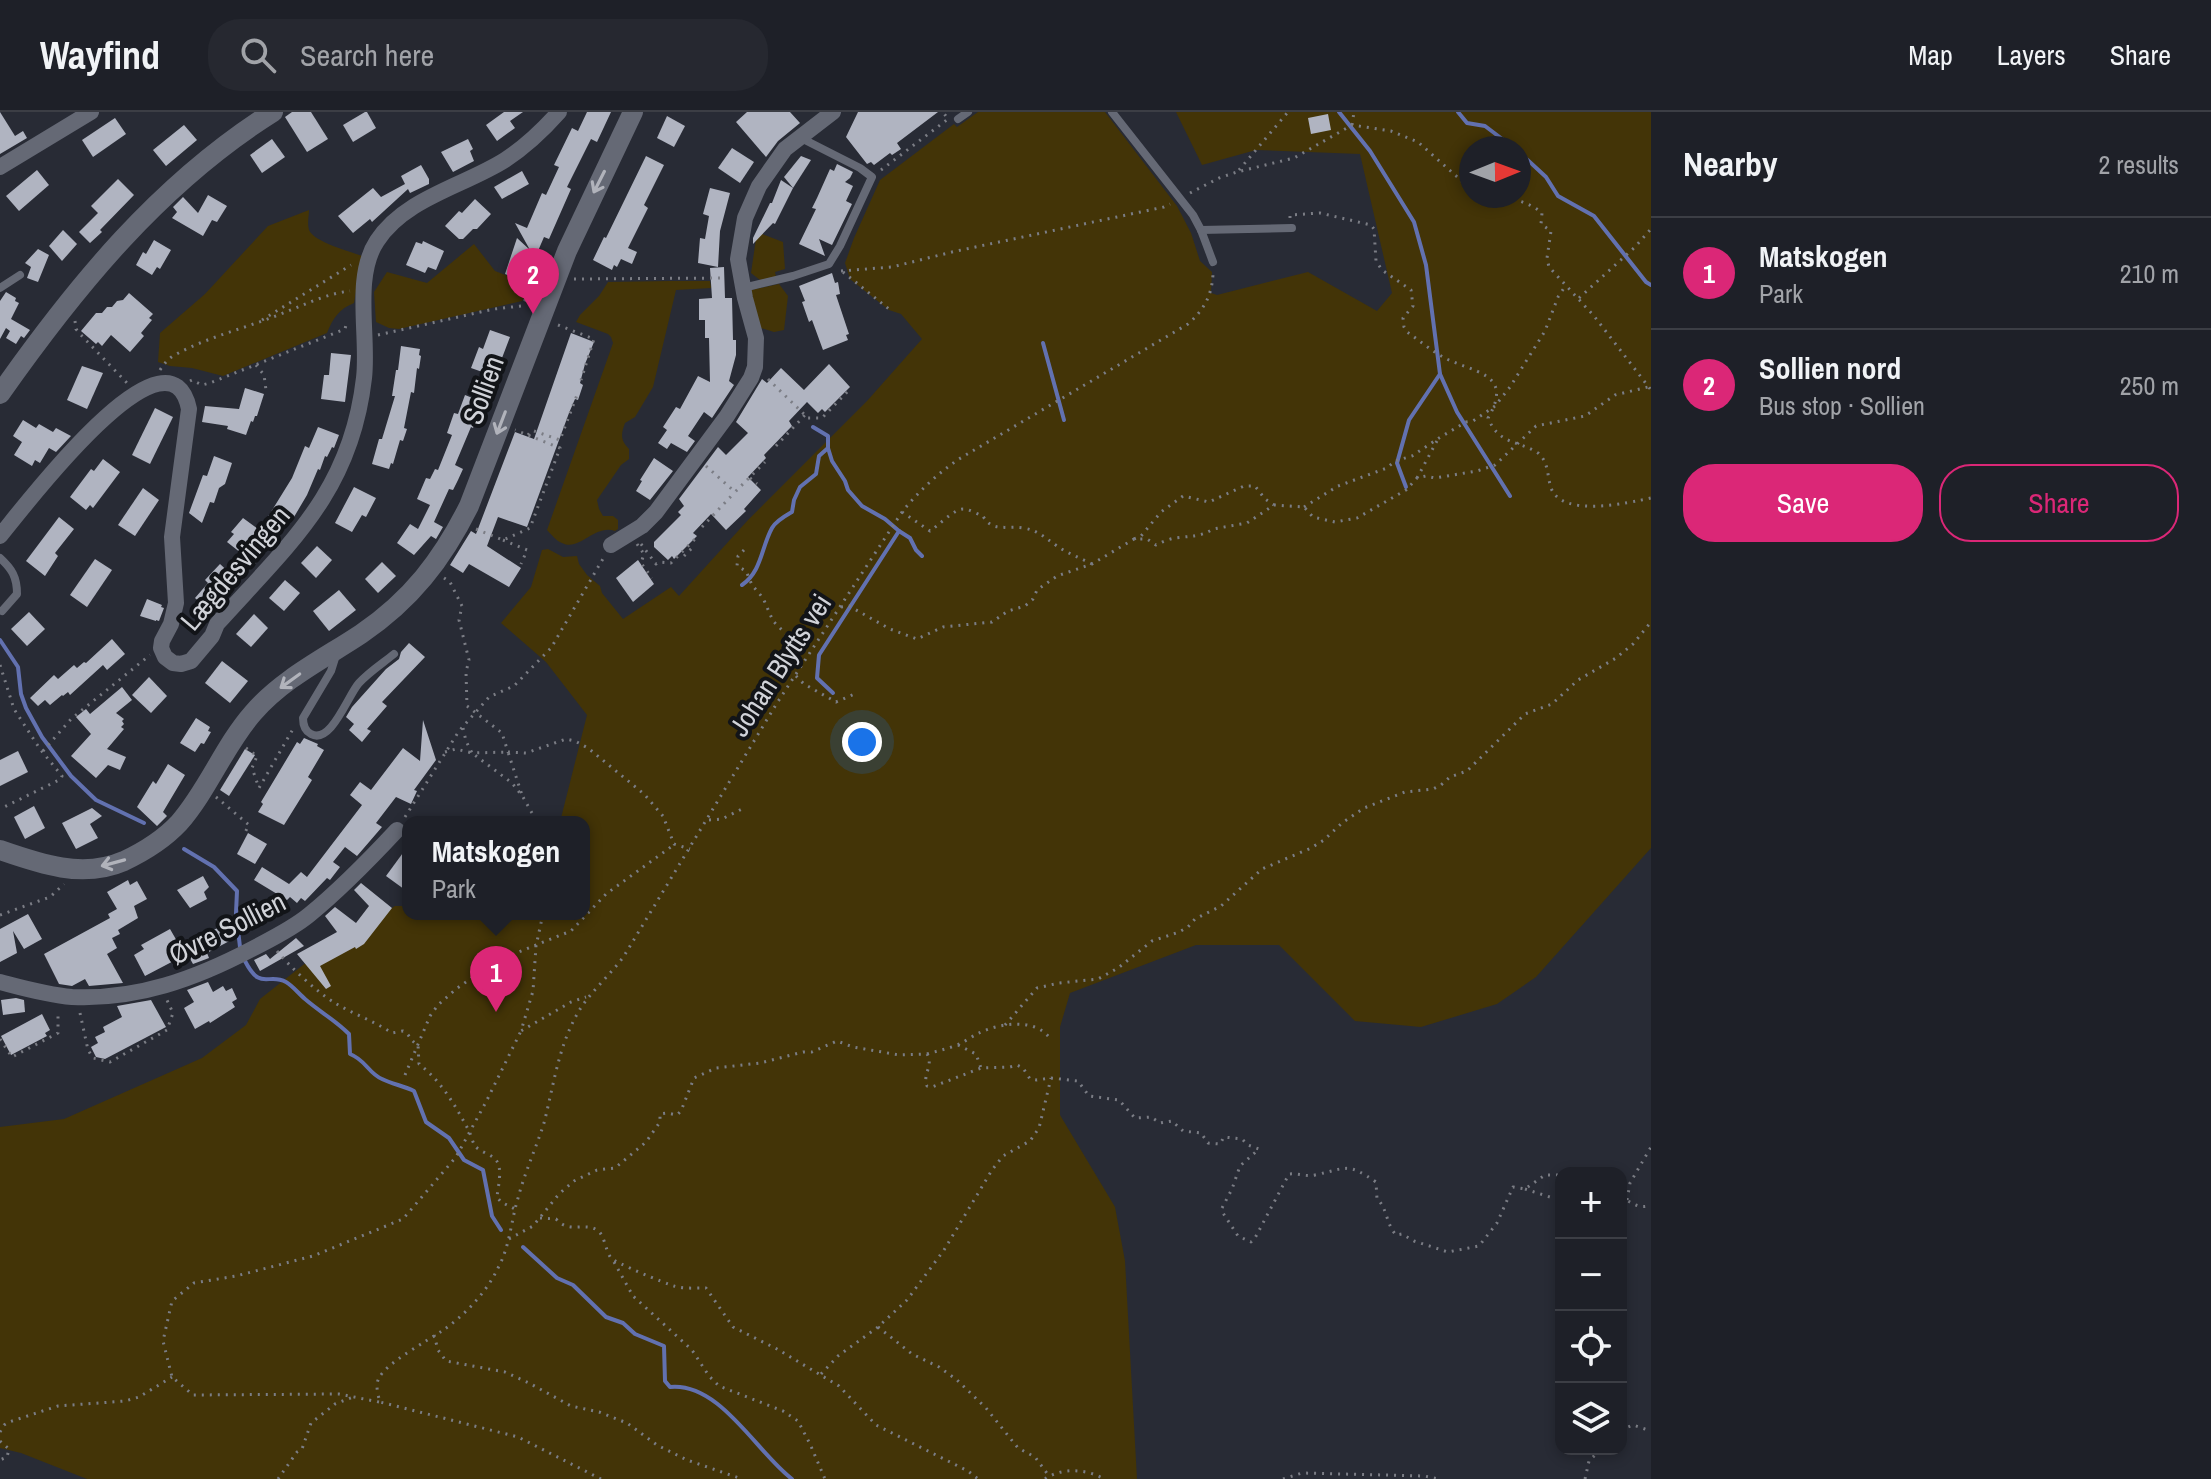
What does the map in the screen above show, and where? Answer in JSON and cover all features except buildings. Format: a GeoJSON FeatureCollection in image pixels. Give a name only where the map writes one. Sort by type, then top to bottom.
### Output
{"type":"FeatureCollection","features":[{"type":"Feature","properties":{"kind":"street"},"geometry":{"type":"LineString","coordinates":[[0,167],[91,112]]}},
{"type":"Feature","properties":{"kind":"street"},"geometry":{"type":"LineString","coordinates":[[0,394],[71,298],[137,223],[185,177],[273,112]]}},
{"type":"Feature","properties":{"kind":"street","name":"Lægdesvingen"},"geometry":{"type":"LineString","coordinates":[[153,384],[167,383],[179,387],[189,409],[172,537],[176,603],[161,648],[165,657],[181,664],[191,661],[212,636],[217,624],[292,543],[337,475],[353,435],[365,378],[364,290],[369,258],[378,240],[403,214],[505,160],[532,140],[559,112]]}},
{"type":"Feature","properties":{"kind":"street","name":"Sollien"},"geometry":{"type":"LineString","coordinates":[[0,850],[65,869],[117,864],[150,847],[190,809],[233,740],[272,694],[398,605],[432,569],[461,522],[478,486],[562,262],[633,112]]}},
{"type":"Feature","properties":{"kind":"street"},"geometry":{"type":"LineString","coordinates":[[611,545],[642,526],[656,512],[751,378],[755,367],[756,338],[738,259],[740,239],[751,202],[772,165],[798,137],[833,112]]}},
{"type":"Feature","properties":{"kind":"street"},"geometry":{"type":"LineString","coordinates":[[0,536],[100,421],[153,384]]}},
{"type":"Feature","properties":{"kind":"street","name":"Øvre Sollien"},"geometry":{"type":"LineString","coordinates":[[0,982],[58,995],[125,995],[171,985],[219,967],[307,916],[358,873],[397,830]]}},
{"type":"Feature","properties":{"kind":"lane"},"geometry":{"type":"LineString","coordinates":[[958,119],[968,112]]}},
{"type":"Feature","properties":{"kind":"lane"},"geometry":{"type":"LineString","coordinates":[[1112,112],[1181,198],[1201,230],[1213,262]]}},
{"type":"Feature","properties":{"kind":"lane"},"geometry":{"type":"LineString","coordinates":[[743,283],[793,276],[829,264],[872,177],[798,137]]}},
{"type":"Feature","properties":{"kind":"lane"},"geometry":{"type":"LineString","coordinates":[[1201,230],[1292,228]]}},
{"type":"Feature","properties":{"kind":"lane"},"geometry":{"type":"LineString","coordinates":[[0,288],[20,275]]}},
{"type":"Feature","properties":{"kind":"lane"},"geometry":{"type":"LineString","coordinates":[[0,558],[11,568],[17,582],[17,594],[2,611]]}},
{"type":"Feature","properties":{"kind":"lane"},"geometry":{"type":"LineString","coordinates":[[336,650],[331,671],[303,718],[311,734],[328,732],[360,682],[394,654]]}},
{"type":"Feature","properties":{"kind":"path"},"geometry":{"type":"LineString","coordinates":[[872,177],[948,119],[943,112]]}},
{"type":"Feature","properties":{"kind":"path"},"geometry":{"type":"LineString","coordinates":[[1237,172],[1288,112]]}},
{"type":"Feature","properties":{"kind":"path"},"geometry":{"type":"LineString","coordinates":[[1352,125],[1354,112]]}},
{"type":"Feature","properties":{"kind":"path"},"geometry":{"type":"LineString","coordinates":[[889,309],[841,271],[892,267],[1164,207],[1201,186],[1237,172],[1294,158],[1352,125],[1391,131],[1418,142],[1459,179]]}},
{"type":"Feature","properties":{"kind":"path"},"geometry":{"type":"LineString","coordinates":[[1417,478],[1477,471],[1495,465],[1536,426],[1585,416],[1615,395],[1650,389],[1579,299],[1549,267],[1547,258],[1551,231],[1541,224],[1542,213],[1531,207]]}},
{"type":"Feature","properties":{"kind":"path"},"geometry":{"type":"LineString","coordinates":[[1292,228],[1290,215],[1320,213],[1371,225],[1374,229],[1376,261],[1382,270],[1411,290],[1413,306],[1403,318],[1407,332],[1444,358],[1485,374],[1495,388],[1495,406]]}},
{"type":"Feature","properties":{"kind":"path"},"geometry":{"type":"LineString","coordinates":[[1579,299],[1651,229]]}},
{"type":"Feature","properties":{"kind":"path"},"geometry":{"type":"LineString","coordinates":[[259,322],[358,260],[369,258]]}},
{"type":"Feature","properties":{"kind":"path","name":"Johan Blytts vei"},"geometry":{"type":"LineString","coordinates":[[380,1402],[377,1391],[379,1378],[392,1364],[442,1331],[476,1303],[498,1268],[575,1016],[588,997],[615,969],[777,703],[902,512],[916,494],[959,459],[1188,324],[1205,306],[1210,295],[1213,262]]}},
{"type":"Feature","properties":{"kind":"path"},"geometry":{"type":"LineString","coordinates":[[571,279],[743,283]]}},
{"type":"Feature","properties":{"kind":"path"},"geometry":{"type":"LineString","coordinates":[[1566,285],[1545,331],[1488,418],[1500,437],[1542,457],[1552,489],[1566,503],[1611,505],[1651,498]]}},
{"type":"Feature","properties":{"kind":"path"},"geometry":{"type":"LineString","coordinates":[[153,384],[165,362],[210,338],[338,293],[364,290]]}},
{"type":"Feature","properties":{"kind":"path"},"geometry":{"type":"LineString","coordinates":[[366,338],[494,309],[521,306],[527,297],[533,298]]}},
{"type":"Feature","properties":{"kind":"path"},"geometry":{"type":"LineString","coordinates":[[76,317],[76,329],[135,394]]}},
{"type":"Feature","properties":{"kind":"path"},"geometry":{"type":"LineString","coordinates":[[188,381],[206,385],[345,329],[348,318]]}},
{"type":"Feature","properties":{"kind":"path"},"geometry":{"type":"LineString","coordinates":[[550,322],[594,339],[581,380]]}},
{"type":"Feature","properties":{"kind":"path"},"geometry":{"type":"LineString","coordinates":[[256,365],[264,375],[266,390]]}},
{"type":"Feature","properties":{"kind":"path"},"geometry":{"type":"LineString","coordinates":[[770,382],[805,415],[816,419],[822,418],[851,388]]}},
{"type":"Feature","properties":{"kind":"path"},"geometry":{"type":"LineString","coordinates":[[528,435],[534,431],[560,440],[577,395]]}},
{"type":"Feature","properties":{"kind":"path"},"geometry":{"type":"LineString","coordinates":[[841,607],[849,606],[890,629],[917,639],[943,627],[992,622],[1008,611],[1025,606],[1037,590],[1057,576],[1092,564],[1141,536],[1161,512],[1183,496],[1209,502],[1244,486],[1255,486],[1274,505],[1304,507],[1338,486],[1412,456],[1495,406]]}},
{"type":"Feature","properties":{"kind":"path"},"geometry":{"type":"LineString","coordinates":[[783,452],[776,446],[805,415]]}},
{"type":"Feature","properties":{"kind":"path"},"geometry":{"type":"LineString","coordinates":[[500,424],[559,447],[560,451],[530,528],[503,540]]}},
{"type":"Feature","properties":{"kind":"path"},"geometry":{"type":"LineString","coordinates":[[1304,507],[1313,517],[1335,522],[1357,518],[1406,490],[1417,478],[1439,438]]}},
{"type":"Feature","properties":{"kind":"path"},"geometry":{"type":"LineString","coordinates":[[713,530],[704,526],[735,492],[764,462],[771,469]]}},
{"type":"Feature","properties":{"kind":"path"},"geometry":{"type":"LineString","coordinates":[[713,472],[735,492]]}},
{"type":"Feature","properties":{"kind":"path"},"geometry":{"type":"LineString","coordinates":[[750,478],[757,484]]}},
{"type":"Feature","properties":{"kind":"path"},"geometry":{"type":"LineString","coordinates":[[1134,539],[1147,539],[1156,545],[1178,537],[1191,537],[1213,529],[1247,523],[1274,505]]}},
{"type":"Feature","properties":{"kind":"path"},"geometry":{"type":"LineString","coordinates":[[902,512],[930,531],[955,511],[965,508],[983,516],[993,526],[1021,527],[1040,532],[1056,546],[1092,564]]}},
{"type":"Feature","properties":{"kind":"path"},"geometry":{"type":"LineString","coordinates":[[721,509],[726,515]]}},
{"type":"Feature","properties":{"kind":"path"},"geometry":{"type":"LineString","coordinates":[[461,522],[527,550],[521,564]]}},
{"type":"Feature","properties":{"kind":"path"},"geometry":{"type":"LineString","coordinates":[[684,556],[697,537]]}},
{"type":"Feature","properties":{"kind":"path"},"geometry":{"type":"LineString","coordinates":[[637,539],[656,564],[671,563],[694,546]]}},
{"type":"Feature","properties":{"kind":"path"},"geometry":{"type":"LineString","coordinates":[[406,816],[445,752],[489,697],[514,686],[551,648],[611,545]]}},
{"type":"Feature","properties":{"kind":"path"},"geometry":{"type":"LineString","coordinates":[[744,550],[738,556],[737,566],[746,571],[773,621],[788,636],[789,664],[801,668]]}},
{"type":"Feature","properties":{"kind":"path"},"geometry":{"type":"LineString","coordinates":[[644,554],[641,563],[652,578]]}},
{"type":"Feature","properties":{"kind":"path"},"geometry":{"type":"LineString","coordinates":[[432,569],[450,582],[462,606],[459,620],[469,660],[466,672],[467,706],[502,733],[523,797]]}},
{"type":"Feature","properties":{"kind":"path"},"geometry":{"type":"LineString","coordinates":[[1005,1025],[1037,988],[1098,979],[1118,968],[1152,941],[1179,932],[1195,919],[1221,906],[1262,869],[1324,840],[1364,808],[1405,792],[1433,789],[1450,777],[1467,771],[1525,714],[1552,704],[1578,680],[1616,658],[1633,644],[1651,622]]}},
{"type":"Feature","properties":{"kind":"path"},"geometry":{"type":"LineString","coordinates":[[42,751],[71,719],[161,648]]}},
{"type":"Feature","properties":{"kind":"path"},"geometry":{"type":"LineString","coordinates":[[0,665],[14,709],[62,776],[0,809]]}},
{"type":"Feature","properties":{"kind":"path"},"geometry":{"type":"LineString","coordinates":[[796,676],[836,702],[857,693]]}},
{"type":"Feature","properties":{"kind":"path"},"geometry":{"type":"LineString","coordinates":[[233,740],[257,756],[252,768],[259,788],[297,722],[303,718]]}},
{"type":"Feature","properties":{"kind":"path"},"geometry":{"type":"LineString","coordinates":[[463,728],[472,753],[512,783],[534,816]]}},
{"type":"Feature","properties":{"kind":"path"},"geometry":{"type":"LineString","coordinates":[[445,752],[456,749],[472,753],[526,753],[566,739],[575,741],[644,794],[663,816],[674,844]]}},
{"type":"Feature","properties":{"kind":"path"},"geometry":{"type":"LineString","coordinates":[[221,801],[249,825],[243,836]]}},
{"type":"Feature","properties":{"kind":"path"},"geometry":{"type":"LineString","coordinates":[[706,820],[722,819],[742,809]]}},
{"type":"Feature","properties":{"kind":"path"},"geometry":{"type":"LineString","coordinates":[[397,830],[402,822]]}},
{"type":"Feature","properties":{"kind":"path"},"geometry":{"type":"LineString","coordinates":[[674,844],[690,849]]}},
{"type":"Feature","properties":{"kind":"path"},"geometry":{"type":"LineString","coordinates":[[590,911],[606,894],[674,844]]}},
{"type":"Feature","properties":{"kind":"path"},"geometry":{"type":"LineString","coordinates":[[0,915],[50,897],[64,884],[65,869]]}},
{"type":"Feature","properties":{"kind":"path"},"geometry":{"type":"LineString","coordinates":[[542,920],[536,946],[533,991],[521,1031],[505,1066],[456,1157],[403,1219],[313,1256],[236,1276],[194,1283],[172,1301],[163,1341],[172,1377],[193,1395],[339,1394],[380,1402],[518,1437],[601,1479]]}},
{"type":"Feature","properties":{"kind":"path"},"geometry":{"type":"LineString","coordinates":[[405,1075],[433,1012],[456,989],[496,961],[571,931],[581,920]]}},
{"type":"Feature","properties":{"kind":"path"},"geometry":{"type":"LineString","coordinates":[[269,940],[307,982],[335,1004],[376,1022],[392,1033],[403,1031],[418,1045]]}},
{"type":"Feature","properties":{"kind":"path"},"geometry":{"type":"LineString","coordinates":[[0,1039],[12,1057],[58,1033],[58,995]]}},
{"type":"Feature","properties":{"kind":"path"},"geometry":{"type":"LineString","coordinates":[[521,1031],[571,1002],[588,997]]}},
{"type":"Feature","properties":{"kind":"path"},"geometry":{"type":"LineString","coordinates":[[80,1014],[88,1050],[93,1058],[110,1062],[167,1030],[173,1013]]}},
{"type":"Feature","properties":{"kind":"path"},"geometry":{"type":"LineString","coordinates":[[509,1239],[533,1226],[574,1181],[597,1170],[615,1168],[646,1142],[660,1122],[660,1114],[677,1115],[681,1111],[694,1078],[716,1068],[812,1052],[837,1041],[899,1055],[927,1054],[1005,1025],[1029,1025],[1043,1030],[1049,1037]]}},
{"type":"Feature","properties":{"kind":"path"},"geometry":{"type":"LineString","coordinates":[[418,1045],[419,1064],[445,1090],[470,1131],[474,1144],[495,1159],[499,1168],[497,1197],[515,1209]]}},
{"type":"Feature","properties":{"kind":"path"},"geometry":{"type":"LineString","coordinates":[[958,1045],[976,1054],[981,1068]]}},
{"type":"Feature","properties":{"kind":"path"},"geometry":{"type":"LineString","coordinates":[[927,1054],[930,1065],[925,1079],[927,1086],[932,1087],[981,1068],[1019,1065],[1030,1079],[1078,1081],[1086,1095],[1119,1100],[1135,1118],[1151,1117],[1160,1123],[1172,1121],[1183,1131],[1201,1133],[1208,1143],[1220,1144],[1224,1137],[1231,1136],[1242,1139],[1259,1149],[1240,1166],[1222,1208],[1238,1236],[1251,1242],[1289,1174],[1293,1173],[1308,1176],[1350,1167],[1367,1175],[1376,1182],[1377,1199],[1382,1203],[1386,1219],[1396,1235],[1402,1234],[1448,1252],[1479,1246],[1497,1223],[1513,1187],[1555,1198]]}},
{"type":"Feature","properties":{"kind":"path"},"geometry":{"type":"LineString","coordinates":[[820,1375],[838,1356],[878,1327],[907,1300],[944,1250],[992,1170],[1003,1156],[1030,1141],[1039,1128],[1051,1078]]}},
{"type":"Feature","properties":{"kind":"path"},"geometry":{"type":"LineString","coordinates":[[1651,1147],[1630,1183],[1627,1200],[1636,1207],[1651,1205]]}},
{"type":"Feature","properties":{"kind":"path"},"geometry":{"type":"LineString","coordinates":[[1525,1189],[1549,1174],[1555,1174]]}},
{"type":"Feature","properties":{"kind":"path"},"geometry":{"type":"LineString","coordinates":[[540,1218],[556,1219],[561,1225],[575,1228],[598,1230],[605,1249],[633,1296],[692,1350],[719,1386],[783,1411],[798,1421],[825,1479]]}},
{"type":"Feature","properties":{"kind":"path"},"geometry":{"type":"LineString","coordinates":[[614,1262],[674,1286],[706,1288],[733,1327],[839,1386],[876,1425],[978,1479]]}},
{"type":"Feature","properties":{"kind":"path"},"geometry":{"type":"LineString","coordinates":[[878,1327],[912,1354],[957,1380],[986,1408],[1018,1448],[1035,1457],[1047,1477],[1058,1472],[1083,1471],[1104,1479]]}},
{"type":"Feature","properties":{"kind":"path"},"geometry":{"type":"LineString","coordinates":[[434,1335],[438,1350],[446,1361],[505,1372],[571,1406],[627,1423],[657,1445],[687,1460],[742,1479]]}},
{"type":"Feature","properties":{"kind":"path"},"geometry":{"type":"LineString","coordinates":[[0,1432],[9,1422],[58,1406],[125,1401],[139,1397],[172,1377]]}},
{"type":"Feature","properties":{"kind":"path"},"geometry":{"type":"LineString","coordinates":[[278,1479],[302,1449],[311,1423],[335,1404],[355,1397]]}},
{"type":"Feature","properties":{"kind":"path"},"geometry":{"type":"LineString","coordinates":[[1627,1428],[1633,1425],[1651,1431]]}},
{"type":"Feature","properties":{"kind":"path"},"geometry":{"type":"LineString","coordinates":[[0,1441],[9,1449],[7,1457],[0,1460]]}},
{"type":"Feature","properties":{"kind":"path"},"geometry":{"type":"LineString","coordinates":[[1585,1479],[1589,1461],[1595,1455]]}},
{"type":"Feature","properties":{"kind":"path"},"geometry":{"type":"LineString","coordinates":[[1283,1479],[1302,1473],[1439,1479]]}},
{"type":"Feature","properties":{"kind":"shaded area"},"geometry":{"type":"Polygon","coordinates":[[[978,112],[1105,112],[1177,206],[1191,233],[1200,261],[1212,272],[1211,293],[1217,295],[1308,272],[1377,311],[1392,293],[1360,154],[1256,150],[1202,165],[1176,112],[1651,112],[1651,848],[1536,977],[1497,1004],[1421,1027],[1355,1021],[1279,945],[1196,945],[1070,993],[1060,1027],[1060,1115],[1115,1207],[1125,1261],[1137,1479],[87,1479],[0,1448],[0,1127],[64,1119],[202,1058],[246,1025],[260,999],[317,954],[395,906],[402,906],[402,920],[590,920],[590,816],[562,816],[587,715],[546,662],[501,623],[531,587],[542,550],[548,549],[563,557],[577,556],[587,575],[600,586],[623,619],[671,587],[679,596],[748,520],[867,401],[922,339],[901,314],[889,310],[850,279],[845,263],[880,180],[954,124],[957,127],[978,112]]]}},
{"type":"Feature","properties":{"kind":"shaded area"},"geometry":{"type":"Polygon","coordinates":[[[309,210],[308,227],[312,234],[362,256],[354,303],[337,315],[327,333],[223,376],[158,362],[160,333],[205,294],[268,226],[309,210]]]}},
{"type":"Feature","properties":{"kind":"shaded area"},"geometry":{"type":"Polygon","coordinates":[[[757,232],[783,242],[785,269],[775,272],[776,277],[760,280],[751,273],[757,232]]]}},
{"type":"Feature","properties":{"kind":"shaded area"},"geometry":{"type":"Polygon","coordinates":[[[474,244],[495,271],[529,284],[540,281],[534,295],[526,294],[522,301],[399,329],[376,322],[374,292],[387,272],[427,283],[474,244]]]}},
{"type":"Feature","properties":{"kind":"shaded area"},"geometry":{"type":"Polygon","coordinates":[[[710,281],[711,288],[676,290],[653,387],[635,417],[625,423],[623,440],[629,449],[629,459],[621,465],[597,500],[603,516],[613,516],[618,520],[618,529],[600,531],[575,544],[562,543],[547,530],[613,343],[608,334],[576,322],[608,282],[710,281]]]}},
{"type":"Feature","properties":{"kind":"shaded area"},"geometry":{"type":"Polygon","coordinates":[[[779,284],[788,296],[784,330],[774,332],[758,327],[751,290],[779,284]]]}},
{"type":"Feature","properties":{"kind":"waterway"},"geometry":{"type":"LineString","coordinates":[[1339,112],[1370,151],[1414,222],[1426,265],[1440,374],[1457,412],[1510,496]]}},
{"type":"Feature","properties":{"kind":"waterway"},"geometry":{"type":"LineString","coordinates":[[1458,112],[1467,123],[1485,126],[1498,136]]}},
{"type":"Feature","properties":{"kind":"waterway"},"geometry":{"type":"LineString","coordinates":[[1531,163],[1546,177],[1558,196],[1594,216],[1651,285]]}},
{"type":"Feature","properties":{"kind":"waterway"},"geometry":{"type":"LineString","coordinates":[[1043,343],[1064,420]]}},
{"type":"Feature","properties":{"kind":"waterway"},"geometry":{"type":"LineString","coordinates":[[1406,487],[1397,463],[1409,420],[1440,374]]}},
{"type":"Feature","properties":{"kind":"waterway"},"geometry":{"type":"LineString","coordinates":[[742,585],[754,573],[772,528],[792,512],[800,487],[816,474],[819,456],[828,448],[828,436],[813,427]]}},
{"type":"Feature","properties":{"kind":"waterway"},"geometry":{"type":"LineString","coordinates":[[828,448],[848,490],[862,506],[910,538],[922,556]]}},
{"type":"Feature","properties":{"kind":"waterway"},"geometry":{"type":"LineString","coordinates":[[833,693],[817,678],[819,655],[899,531]]}},
{"type":"Feature","properties":{"kind":"waterway"},"geometry":{"type":"LineString","coordinates":[[0,640],[18,667],[26,708],[42,737],[71,776],[96,800],[144,823]]}},
{"type":"Feature","properties":{"kind":"waterway"},"geometry":{"type":"LineString","coordinates":[[184,849],[214,867],[237,891],[240,947]]}},
{"type":"Feature","properties":{"kind":"waterway"},"geometry":{"type":"LineString","coordinates":[[245,961],[260,979],[286,982],[344,1029],[349,1034],[350,1054],[377,1076],[414,1091],[426,1122],[449,1138],[464,1160],[483,1170],[492,1216],[501,1230]]}},
{"type":"Feature","properties":{"kind":"waterway"},"geometry":{"type":"LineString","coordinates":[[523,1247],[557,1278],[573,1285],[606,1317],[664,1346],[665,1381],[670,1387],[688,1388],[721,1407],[792,1479]]}},
{"type":"Feature","properties":{"kind":"place","name":"Sollien nord"},"geometry":{"type":"Point","coordinates":[533,314]}},
{"type":"Feature","properties":{"kind":"place","name":"Matskogen"},"geometry":{"type":"Point","coordinates":[496,1012]}}]}
